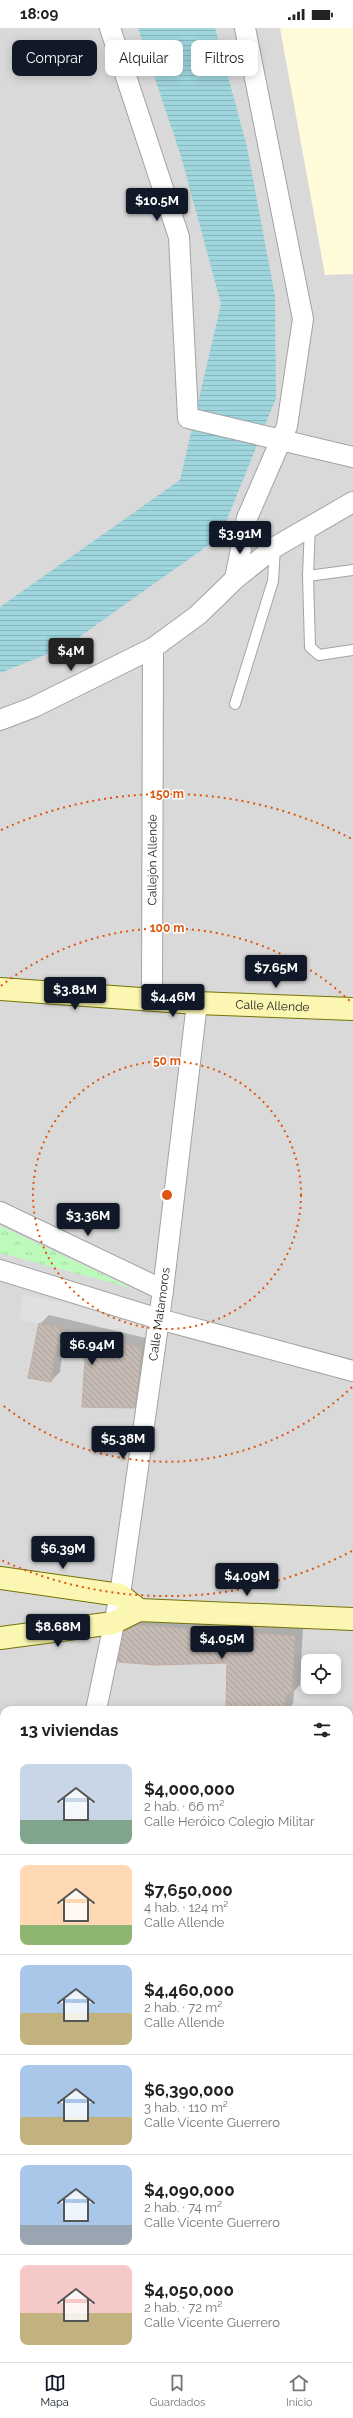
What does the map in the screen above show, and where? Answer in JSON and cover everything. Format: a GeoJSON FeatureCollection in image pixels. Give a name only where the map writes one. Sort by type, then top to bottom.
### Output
{"type":"FeatureCollection","features":[{"type":"Feature","properties":{"kind":"street"},"geometry":{"type":"LineString","coordinates":[[110,28],[179,237],[188,418],[353,457]]}},
{"type":"Feature","properties":{"kind":"street"},"geometry":{"type":"LineString","coordinates":[[235,579],[247,518],[275,439],[287,426],[303,319],[246,28]]}},
{"type":"Feature","properties":{"kind":"street"},"geometry":{"type":"LineString","coordinates":[[0,720],[34,707],[153,648],[198,615],[235,579],[275,547],[310,525],[353,502]]}},
{"type":"Feature","properties":{"kind":"street","name":"Callejón Allende"},"geometry":{"type":"LineString","coordinates":[[152,999],[153,648]]}},
{"type":"Feature","properties":{"kind":"street","name":"Calle Allende"},"geometry":{"type":"LineString","coordinates":[[0,989],[197,1003],[353,1009]]}},
{"type":"Feature","properties":{"kind":"street","name":"Calle Matamoros"},"geometry":{"type":"LineString","coordinates":[[97,1706],[120,1595],[163,1290],[197,1003]]}},
{"type":"Feature","properties":{"kind":"street"},"geometry":{"type":"LineString","coordinates":[[0,1212],[163,1290]]}},
{"type":"Feature","properties":{"kind":"street"},"geometry":{"type":"LineString","coordinates":[[0,1270],[159,1319],[353,1371]]}},
{"type":"Feature","properties":{"kind":"street"},"geometry":{"type":"LineString","coordinates":[[0,1578],[120,1595],[139,1610]]}},
{"type":"Feature","properties":{"kind":"street"},"geometry":{"type":"LineString","coordinates":[[0,1638],[113,1623],[139,1610],[353,1619]]}},
{"type":"Feature","properties":{"kind":"lane"},"geometry":{"type":"LineString","coordinates":[[310,525],[308,576],[310,647],[319,655],[353,650]]}},
{"type":"Feature","properties":{"kind":"lane"},"geometry":{"type":"LineString","coordinates":[[235,704],[272,581],[275,547]]}},
{"type":"Feature","properties":{"kind":"lane"},"geometry":{"type":"LineString","coordinates":[[308,576],[353,570]]}},
{"type":"Feature","properties":{"kind":"shaded area"},"geometry":{"type":"Polygon","coordinates":[[[0,28],[353,28],[353,1706],[0,1706],[0,28]]]}},
{"type":"Feature","properties":{"kind":"shaded area"},"geometry":{"type":"Polygon","coordinates":[[[280,28],[353,28],[353,274],[325,275],[280,28]]]}},
{"type":"Feature","properties":{"kind":"shaded area"},"geometry":{"type":"Polygon","coordinates":[[[23,1294],[148,1322],[142,1348],[19,1319],[23,1294]]]}},
{"type":"Feature","properties":{"kind":"green space"},"geometry":{"type":"Polygon","coordinates":[[[0,1226],[132,1288],[0,1253],[0,1226]]]}},
{"type":"Feature","properties":{"kind":"water"},"geometry":{"type":"Polygon","coordinates":[[[138,28],[215,28],[218,40],[191,40],[191,76],[228,76],[247,147],[275,296],[276,398],[220,537],[65,647],[0,673],[0,607],[180,480],[221,304],[181,156],[154,76],[183,76],[183,40],[142,40],[138,28]]]}},
{"type":"Feature","properties":{"kind":"building"},"geometry":{"type":"Polygon","coordinates":[[[39,1323],[142,1348],[135,1408],[82,1407],[85,1359],[56,1346],[51,1382],[28,1378],[39,1323]]]}},
{"type":"Feature","properties":{"kind":"building"},"geometry":{"type":"Polygon","coordinates":[[[137,1625],[295,1636],[292,1694],[286,1694],[285,1706],[226,1706],[227,1663],[156,1665],[118,1662],[124,1631],[137,1625]]]}}]}
